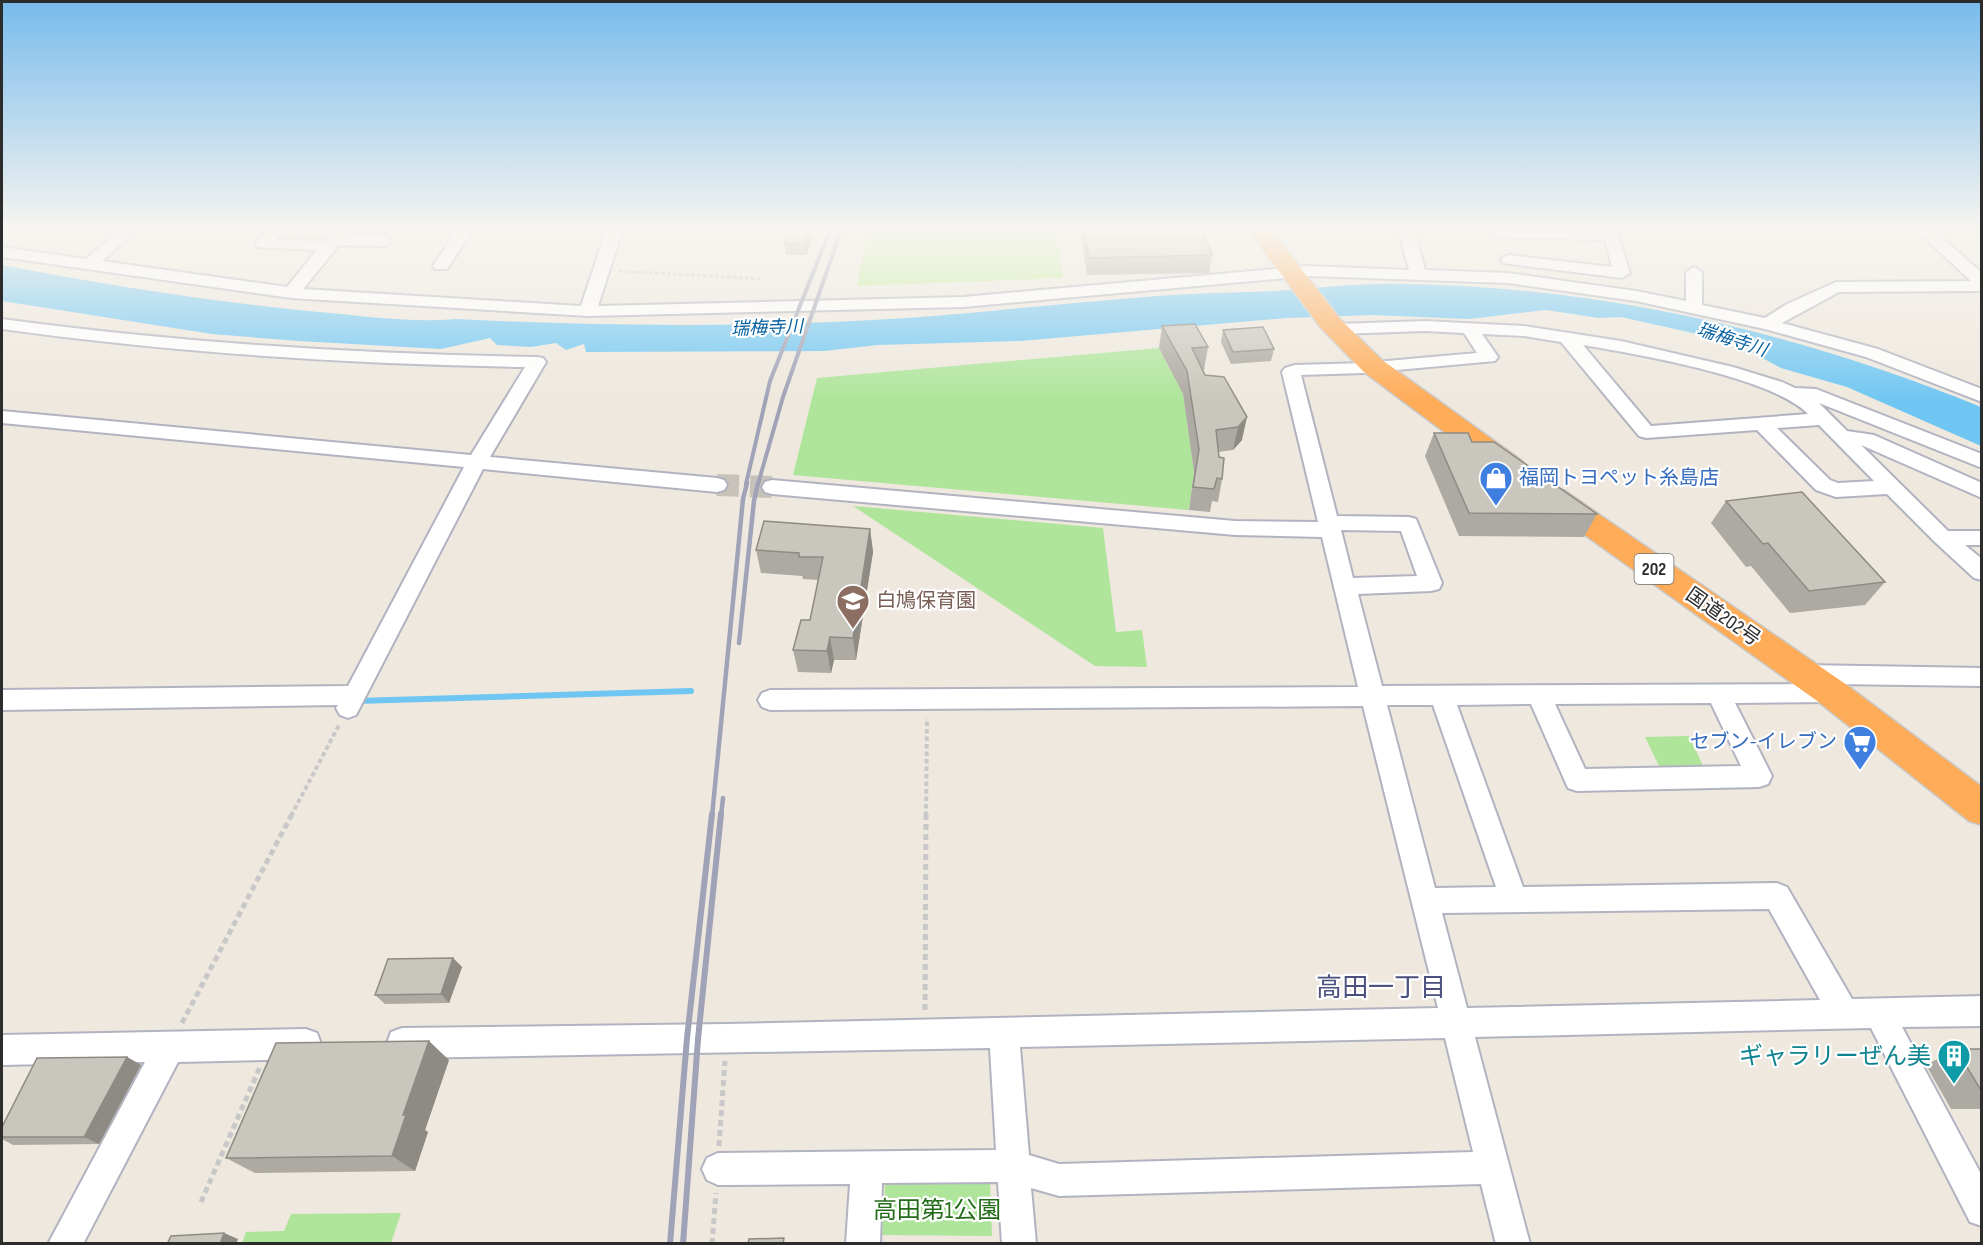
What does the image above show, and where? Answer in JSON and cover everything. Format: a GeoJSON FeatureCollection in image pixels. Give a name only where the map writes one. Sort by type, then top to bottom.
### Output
{"type":"FeatureCollection","features":[{"type":"Feature","properties":{"kind":"highway","name":"国道202号"},"geometry":{"type":"LineString","coordinates":[[1302,286],[1334,326],[1373,366],[1511,467],[1832,693],[1982,809]]}},
{"type":"Feature","properties":{"kind":"street"},"geometry":{"type":"LineString","coordinates":[[243,286],[291,293],[588,311],[963,302],[1183,286]]}},
{"type":"Feature","properties":{"kind":"street"},"geometry":{"type":"LineString","coordinates":[[291,293],[297,286]]}},
{"type":"Feature","properties":{"kind":"street"},"geometry":{"type":"LineString","coordinates":[[588,311],[597,286]]}},
{"type":"Feature","properties":{"kind":"street"},"geometry":{"type":"LineString","coordinates":[[1566,286],[1636,296],[1768,324],[1872,353],[1982,396]]}},
{"type":"Feature","properties":{"kind":"street"},"geometry":{"type":"LineString","coordinates":[[1694,286],[1694,307]]}},
{"type":"Feature","properties":{"kind":"street"},"geometry":{"type":"LineString","coordinates":[[1768,324],[1793,308],[1836,287],[1880,286]]}},
{"type":"Feature","properties":{"kind":"street"},"geometry":{"type":"LineString","coordinates":[[2,324],[176,344],[316,354],[449,361],[537,362],[477,462],[352,701],[2,700]]}},
{"type":"Feature","properties":{"kind":"street"},"geometry":{"type":"LineString","coordinates":[[1334,326],[1469,328],[1567,338],[1673,357],[1727,371],[1791,392],[1808,402],[1942,538],[1982,572]]}},
{"type":"Feature","properties":{"kind":"street"},"geometry":{"type":"LineString","coordinates":[[1469,328],[1490,357],[1295,369],[1291,372],[1513,1244]]}},
{"type":"Feature","properties":{"kind":"street"},"geometry":{"type":"LineString","coordinates":[[1567,338],[1646,432],[1824,419]]}},
{"type":"Feature","properties":{"kind":"street"},"geometry":{"type":"LineString","coordinates":[[1791,392],[1809,393],[1864,413],[1982,462]]}},
{"type":"Feature","properties":{"kind":"street"},"geometry":{"type":"LineString","coordinates":[[2,417],[717,485]]}},
{"type":"Feature","properties":{"kind":"street"},"geometry":{"type":"LineString","coordinates":[[1761,423],[1823,485],[1836,490],[1891,487]]}},
{"type":"Feature","properties":{"kind":"street"},"geometry":{"type":"LineString","coordinates":[[1840,436],[1867,439],[1982,490]]}},
{"type":"Feature","properties":{"kind":"street"},"geometry":{"type":"LineString","coordinates":[[772,487],[1234,528],[1410,524],[1431,583],[1345,585]]}},
{"type":"Feature","properties":{"kind":"street"},"geometry":{"type":"LineString","coordinates":[[1942,538],[1982,538]]}},
{"type":"Feature","properties":{"kind":"street"},"geometry":{"type":"LineString","coordinates":[[1804,675],[1982,677]]}},
{"type":"Feature","properties":{"kind":"street"},"geometry":{"type":"LineString","coordinates":[[1538,694],[1577,780],[1759,776],[1718,693]]}},
{"type":"Feature","properties":{"kind":"street"},"geometry":{"type":"LineString","coordinates":[[770,700],[1832,693]]}},
{"type":"Feature","properties":{"kind":"street"},"geometry":{"type":"LineString","coordinates":[[1441,694],[1514,900]]}},
{"type":"Feature","properties":{"kind":"street"},"geometry":{"type":"LineString","coordinates":[[1424,901],[1777,896],[1844,1014]]}},
{"type":"Feature","properties":{"kind":"street"},"geometry":{"type":"LineString","coordinates":[[377,1043],[925,1035],[1982,1011]]}},
{"type":"Feature","properties":{"kind":"street"},"geometry":{"type":"LineString","coordinates":[[1879,1014],[1978,1195]]}},
{"type":"Feature","properties":{"kind":"street"},"geometry":{"type":"LineString","coordinates":[[1004,1033],[1019,1244]]}},
{"type":"Feature","properties":{"kind":"street"},"geometry":{"type":"LineString","coordinates":[[2,1050],[329,1044]]}},
{"type":"Feature","properties":{"kind":"street"},"geometry":{"type":"LineString","coordinates":[[65,1244],[170,1046]]}},
{"type":"Feature","properties":{"kind":"street"},"geometry":{"type":"LineString","coordinates":[[718,1169],[1012,1166],[1059,1180],[1493,1168]]}},
{"type":"Feature","properties":{"kind":"street"},"geometry":{"type":"LineString","coordinates":[[863,1244],[867,1167]]}},
{"type":"Feature","properties":{"kind":"path"},"geometry":{"type":"LineString","coordinates":[[925,1035],[927,699]]}},
{"type":"Feature","properties":{"kind":"path"},"geometry":{"type":"LineString","coordinates":[[170,1046],[352,701]]}},
{"type":"Feature","properties":{"kind":"path"},"geometry":{"type":"LineString","coordinates":[[201,1202],[270,1044]]}},
{"type":"Feature","properties":{"kind":"green space"},"geometry":{"type":"Polygon","coordinates":[[[1159,348],[1183,394],[1194,472],[1189,510],[793,475],[817,378],[1159,348]]]}},
{"type":"Feature","properties":{"kind":"green space"},"geometry":{"type":"Polygon","coordinates":[[[853,506],[1103,528],[1116,632],[1142,630],[1147,667],[1095,666],[853,506]]]}},
{"type":"Feature","properties":{"kind":"green space"},"geometry":{"type":"Polygon","coordinates":[[[1689,736],[1706,772],[1663,774],[1645,737],[1689,736]]]}},
{"type":"Feature","properties":{"kind":"green space","name":"高田第1公園"},"geometry":{"type":"Polygon","coordinates":[[[990,1183],[992,1236],[882,1235],[885,1184],[990,1183]]]}},
{"type":"Feature","properties":{"kind":"green space"},"geometry":{"type":"Polygon","coordinates":[[[401,1213],[391,1243],[242,1243],[246,1232],[284,1231],[291,1214],[401,1213]]]}},
{"type":"Feature","properties":{"kind":"water","name":"瑞梅寺川"},"geometry":{"type":"Polygon","coordinates":[[[2,286],[124,286],[239,303],[404,320],[456,319],[589,324],[724,325],[924,317],[1162,296],[1338,286],[1475,287],[1623,304],[1697,318],[1841,356],[1981,407],[1981,446],[1847,387],[1781,368],[1733,342],[1621,317],[1599,318],[1546,310],[1469,319],[1372,315],[1287,318],[1020,341],[878,345],[824,351],[586,352],[584,344],[566,350],[556,343],[531,347],[497,345],[490,338],[441,349],[212,334],[2,301],[2,286]]]}},
{"type":"Feature","properties":{"kind":"building"},"geometry":{"type":"Polygon","coordinates":[[[1195,324],[1208,347],[1192,348],[1205,375],[1224,377],[1247,417],[1238,427],[1216,430],[1219,457],[1224,458],[1222,479],[1217,478],[1214,489],[1193,487],[1199,449],[1187,371],[1162,326],[1195,324]]]}},
{"type":"Feature","properties":{"kind":"building"},"geometry":{"type":"Polygon","coordinates":[[[1263,327],[1274,349],[1233,352],[1223,330],[1263,327]]]}},
{"type":"Feature","properties":{"kind":"building"},"geometry":{"type":"Polygon","coordinates":[[[1434,433],[1468,433],[1472,442],[1494,442],[1597,514],[1469,513],[1434,433]]]}},
{"type":"Feature","properties":{"kind":"building"},"geometry":{"type":"Polygon","coordinates":[[[1802,492],[1885,582],[1809,591],[1768,543],[1763,544],[1726,501],[1802,492]]]}},
{"type":"Feature","properties":{"kind":"building"},"geometry":{"type":"Polygon","coordinates":[[[764,521],[870,529],[853,638],[830,637],[827,651],[793,650],[801,620],[810,620],[823,557],[799,557],[799,553],[756,550],[764,521]]]}},
{"type":"Feature","properties":{"kind":"building"},"geometry":{"type":"Polygon","coordinates":[[[453,958],[441,994],[375,995],[388,959],[453,958]]]}},
{"type":"Feature","properties":{"kind":"building"},"geometry":{"type":"Polygon","coordinates":[[[429,1041],[403,1115],[406,1115],[392,1156],[226,1158],[276,1043],[429,1041]]]}},
{"type":"Feature","properties":{"kind":"building"},"geometry":{"type":"Polygon","coordinates":[[[1956,1049],[1982,1049],[1982,1092],[1956,1049]]]}},
{"type":"Feature","properties":{"kind":"building"},"geometry":{"type":"Polygon","coordinates":[[[127,1057],[84,1137],[2,1137],[2,1127],[37,1058],[127,1057]]]}},
{"type":"Feature","properties":{"kind":"building"},"geometry":{"type":"Polygon","coordinates":[[[224,1233],[220,1244],[167,1244],[171,1236],[224,1233]]]}},
{"type":"Feature","properties":{"kind":"building"},"geometry":{"type":"Polygon","coordinates":[[[784,1238],[783,1244],[748,1244],[749,1239],[784,1238]]]}},
{"type":"Feature","properties":{"kind":"waterway"},"geometry":{"type":"LineString","coordinates":[[356,701],[691,691]]}},
{"type":"Feature","properties":{"kind":"tunnel"},"geometry":{"type":"LineString","coordinates":[[717,485],[772,487]]}},
{"type":"Feature","properties":{"kind":"railway"},"geometry":{"type":"LineString","coordinates":[[746,484],[770,381],[808,286]]}},
{"type":"Feature","properties":{"kind":"railway"},"geometry":{"type":"LineString","coordinates":[[758,484],[783,397],[822,286]]}},
{"type":"Feature","properties":{"kind":"railway"},"geometry":{"type":"LineString","coordinates":[[712,816],[743,499],[747,483]]}},
{"type":"Feature","properties":{"kind":"railway"},"geometry":{"type":"LineString","coordinates":[[739,643],[754,501],[758,483]]}},
{"type":"Feature","properties":{"kind":"railway"},"geometry":{"type":"LineString","coordinates":[[721,816],[723,798]]}},
{"type":"Feature","properties":{"kind":"railway"},"geometry":{"type":"LineString","coordinates":[[670,1244],[687,1038],[712,814]]}},
{"type":"Feature","properties":{"kind":"railway"},"geometry":{"type":"LineString","coordinates":[[683,1244],[698,1039],[721,814]]}},
{"type":"Feature","properties":{"kind":"place","name":"福岡トヨペット糸島店"},"geometry":{"type":"Point","coordinates":[1496,507]}},
{"type":"Feature","properties":{"kind":"place","name":"白鳩保育園"},"geometry":{"type":"Point","coordinates":[853,630]}},
{"type":"Feature","properties":{"kind":"place","name":"セブン-イレブン"},"geometry":{"type":"Point","coordinates":[1860,771]}},
{"type":"Feature","properties":{"kind":"place","name":"ギャラリーぜん美"},"geometry":{"type":"Point","coordinates":[1954,1085]}},
{"type":"Feature","properties":{"kind":"district","name":"高田一丁目"},"geometry":{"type":"Point","coordinates":[1381,988]}}]}
